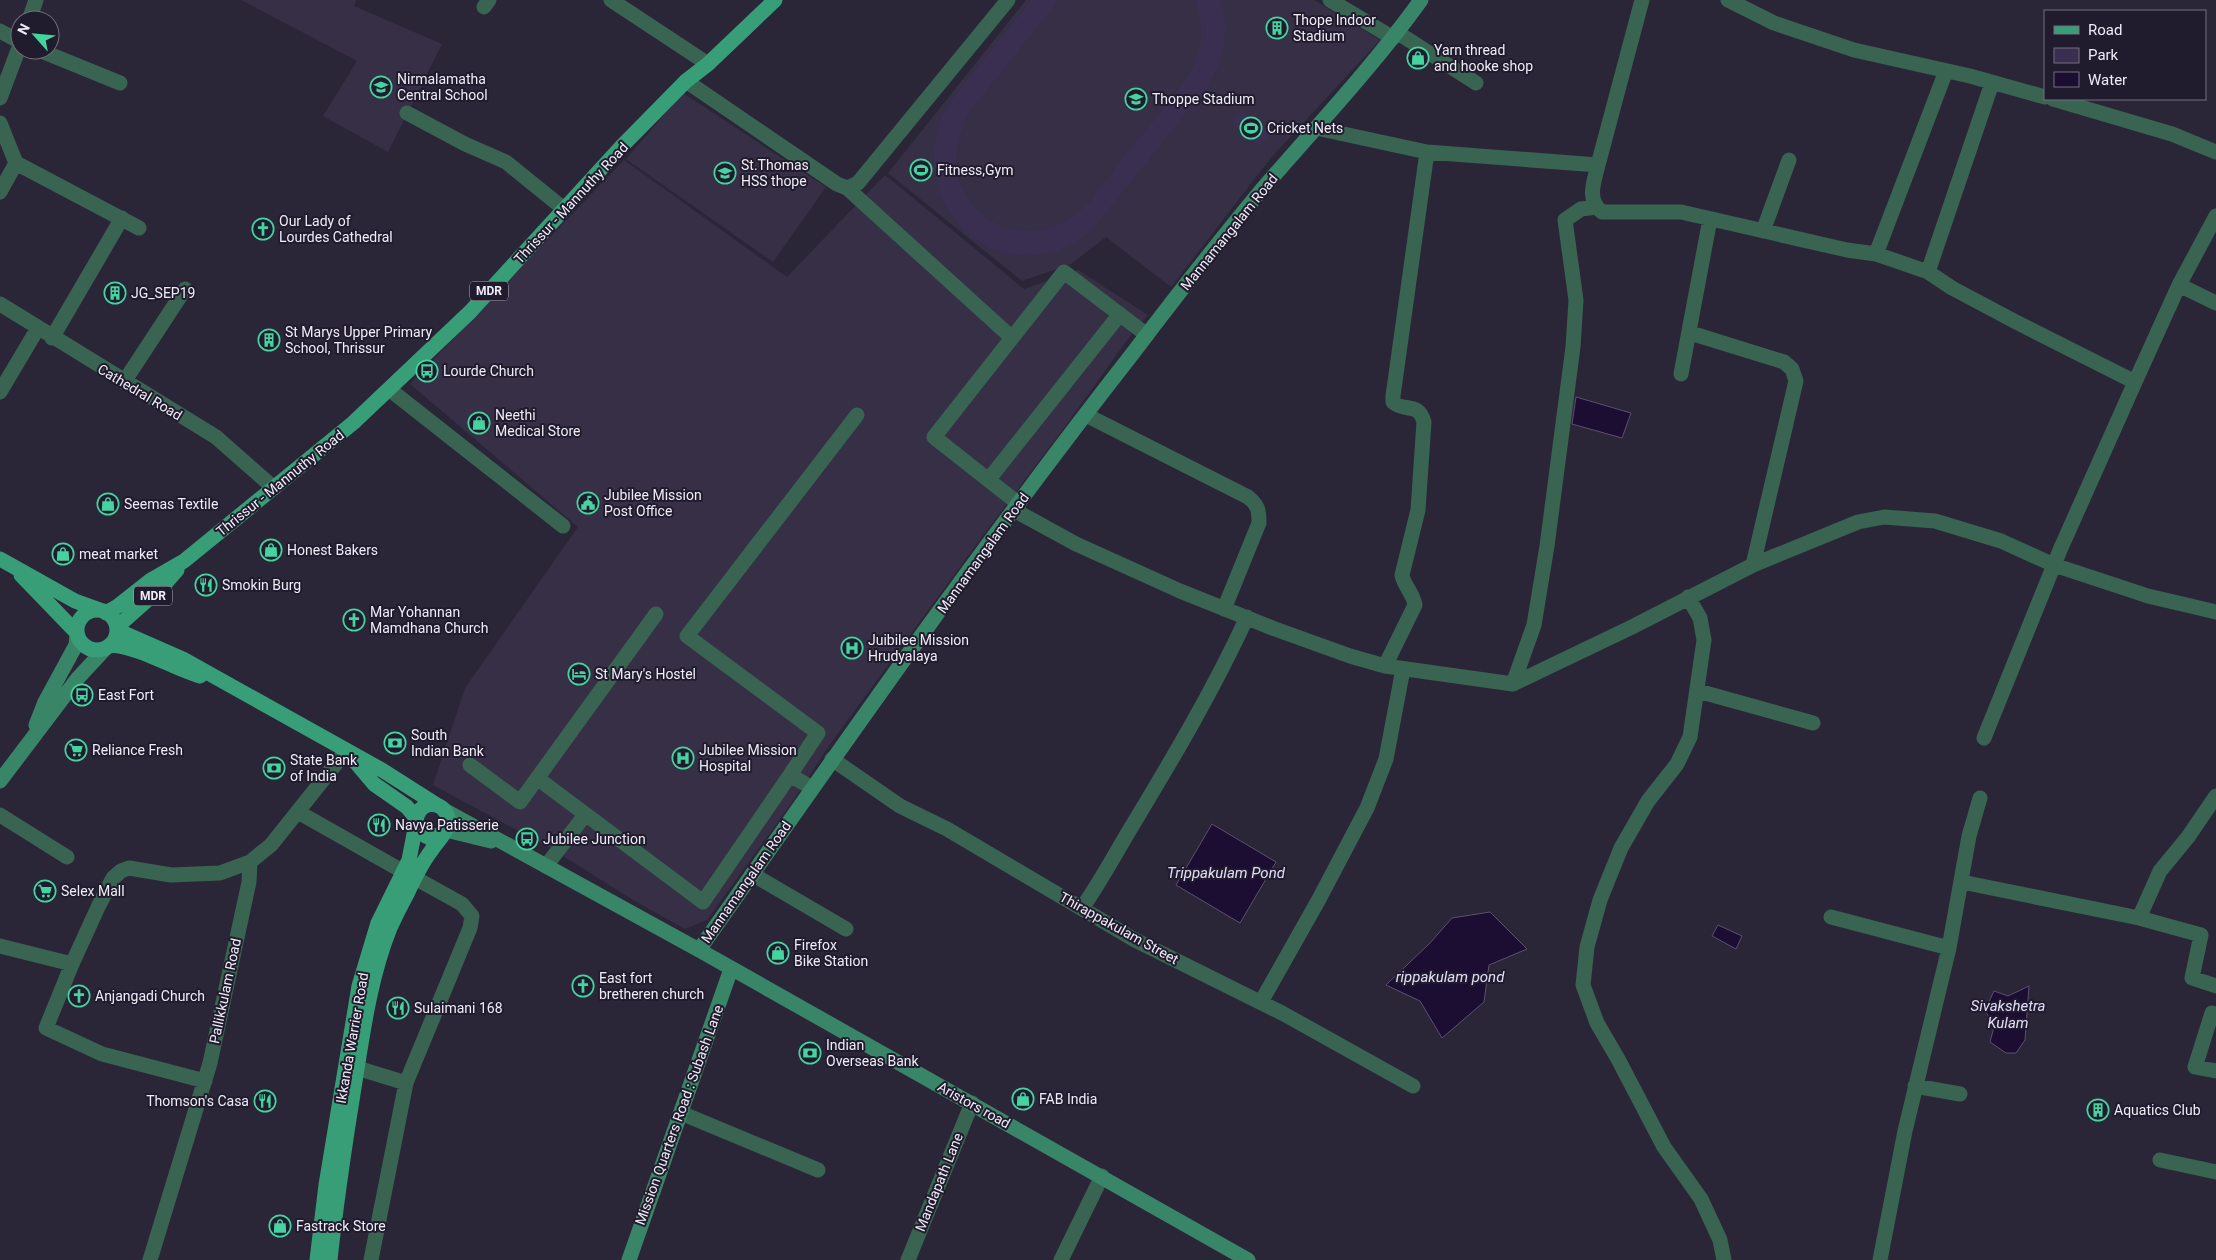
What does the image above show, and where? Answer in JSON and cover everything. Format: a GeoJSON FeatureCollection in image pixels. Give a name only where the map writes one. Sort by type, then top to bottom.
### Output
{"type":"FeatureCollection","features":[{"type":"Feature","properties":{"kind":"main road","name":"Thrissur - Mannuthy Road"},"geometry":{"type":"LineString","coordinates":[[184,561],[353,423],[389,389],[470,312],[564,209],[686,81],[708,64],[775,0]]}},
{"type":"Feature","properties":{"kind":"main road","name":"Mannamangalam Road"},"geometry":{"type":"LineString","coordinates":[[441,808],[699,950],[832,759],[1086,415],[1257,196],[1395,36],[1421,0]]}},
{"type":"Feature","properties":{"kind":"main road"},"geometry":{"type":"LineString","coordinates":[[0,559],[76,601],[111,616],[117,629],[183,659],[382,770],[441,808],[449,819],[445,832]]}},
{"type":"Feature","properties":{"kind":"main road","name":"MDR"},"geometry":{"type":"LineString","coordinates":[[103,612],[118,606],[151,580],[184,561]]}},
{"type":"Feature","properties":{"kind":"main road","name":"MDR"},"geometry":{"type":"LineString","coordinates":[[117,629],[162,587],[184,561]]}},
{"type":"Feature","properties":{"kind":"main road"},"geometry":{"type":"LineString","coordinates":[[13,567],[77,634],[85,647],[91,650],[108,647],[137,650],[178,670],[223,682]]}},
{"type":"Feature","properties":{"kind":"main road"},"geometry":{"type":"LineString","coordinates":[[30,743],[45,702],[76,645],[77,627],[83,616],[88,612],[103,612]]}},
{"type":"Feature","properties":{"kind":"main road"},"geometry":{"type":"LineString","coordinates":[[0,781],[78,678],[108,647],[117,629]]}},
{"type":"Feature","properties":{"kind":"main road"},"geometry":{"type":"LineString","coordinates":[[346,751],[374,784],[407,807],[421,833],[430,838],[445,832],[508,844]]}},
{"type":"Feature","properties":{"kind":"main road"},"geometry":{"type":"LineString","coordinates":[[416,821],[422,809],[426,806],[441,808]]}},
{"type":"Feature","properties":{"kind":"main road","name":"Ikkanda Warrier Road"},"geometry":{"type":"LineString","coordinates":[[330,1260],[338,1188],[372,987],[390,929],[410,875],[416,821]]}},
{"type":"Feature","properties":{"kind":"main road","name":"Ikkanda Warrier Road"},"geometry":{"type":"LineString","coordinates":[[317,1260],[326,1185],[359,986],[378,923],[410,875],[445,832]]}},
{"type":"Feature","properties":{"kind":"main road","name":"Aristors road"},"geometry":{"type":"LineString","coordinates":[[699,950],[731,970],[972,1103],[1248,1260]]}},
{"type":"Feature","properties":{"kind":"main road","name":"Mission Quarters Road : Subash Lane"},"geometry":{"type":"LineString","coordinates":[[629,1260],[731,970]]}},
{"type":"Feature","properties":{"kind":"street"},"geometry":{"type":"LineString","coordinates":[[610,0],[708,64]]}},
{"type":"Feature","properties":{"kind":"street"},"geometry":{"type":"LineString","coordinates":[[848,188],[858,183],[1008,0]]}},
{"type":"Feature","properties":{"kind":"street"},"geometry":{"type":"LineString","coordinates":[[1330,0],[1476,83]]}},
{"type":"Feature","properties":{"kind":"street"},"geometry":{"type":"LineString","coordinates":[[1642,0],[1598,165],[1592,196],[1596,207],[1602,212],[1681,212],[1847,250],[1876,254],[1928,272],[1952,288],[2135,382]]}},
{"type":"Feature","properties":{"kind":"street"},"geometry":{"type":"LineString","coordinates":[[1728,0],[1774,23],[1854,50],[1970,76],[1992,84],[2044,97]]}},
{"type":"Feature","properties":{"kind":"street"},"geometry":{"type":"LineString","coordinates":[[60,59],[120,83]]}},
{"type":"Feature","properties":{"kind":"street"},"geometry":{"type":"LineString","coordinates":[[0,98],[14,60]]}},
{"type":"Feature","properties":{"kind":"street"},"geometry":{"type":"LineString","coordinates":[[1876,254],[1946,71]]}},
{"type":"Feature","properties":{"kind":"street"},"geometry":{"type":"LineString","coordinates":[[686,81],[837,184],[848,188],[1011,337]]}},
{"type":"Feature","properties":{"kind":"street"},"geometry":{"type":"LineString","coordinates":[[1928,272],[1992,84]]}},
{"type":"Feature","properties":{"kind":"street"},"geometry":{"type":"LineString","coordinates":[[2056,100],[2172,134],[2216,152]]}},
{"type":"Feature","properties":{"kind":"street"},"geometry":{"type":"LineString","coordinates":[[407,113],[465,144],[506,162],[564,209]]}},
{"type":"Feature","properties":{"kind":"street"},"geometry":{"type":"LineString","coordinates":[[0,123],[16,163],[139,228]]}},
{"type":"Feature","properties":{"kind":"street"},"geometry":{"type":"LineString","coordinates":[[1316,128],[1427,152],[1598,165]]}},
{"type":"Feature","properties":{"kind":"street"},"geometry":{"type":"LineString","coordinates":[[1385,666],[1415,605],[1414,597],[1403,582],[1402,575],[1418,510],[1424,422],[1420,412],[1414,409],[1397,407],[1393,402],[1393,396],[1427,152]]}},
{"type":"Feature","properties":{"kind":"street"},"geometry":{"type":"LineString","coordinates":[[1763,231],[1789,160]]}},
{"type":"Feature","properties":{"kind":"street"},"geometry":{"type":"LineString","coordinates":[[0,192],[16,163]]}},
{"type":"Feature","properties":{"kind":"street"},"geometry":{"type":"LineString","coordinates":[[1513,684],[1534,625],[1547,546],[1573,347],[1576,300],[1565,220],[1581,209],[1596,207]]}},
{"type":"Feature","properties":{"kind":"street"},"geometry":{"type":"LineString","coordinates":[[1984,738],[2054,565],[2135,382],[2179,285],[2216,216]]}},
{"type":"Feature","properties":{"kind":"street"},"geometry":{"type":"LineString","coordinates":[[52,338],[122,218]]}},
{"type":"Feature","properties":{"kind":"street"},"geometry":{"type":"LineString","coordinates":[[1681,374],[1710,218]]}},
{"type":"Feature","properties":{"kind":"street"},"geometry":{"type":"LineString","coordinates":[[1147,335],[1064,272],[934,437],[989,479],[1017,507],[1107,558],[1180,591],[1350,656],[1385,666],[1513,684],[1632,627],[1753,565],[1858,522],[1884,517],[1935,521],[2001,541],[2054,565],[2148,596],[2216,612]]}},
{"type":"Feature","properties":{"kind":"street"},"geometry":{"type":"LineString","coordinates":[[2179,285],[2216,303]]}},
{"type":"Feature","properties":{"kind":"street"},"geometry":{"type":"LineString","coordinates":[[124,382],[185,289]]}},
{"type":"Feature","properties":{"kind":"street","name":"Cathedral Road"},"geometry":{"type":"LineString","coordinates":[[0,304],[52,338],[216,437],[274,488]]}},
{"type":"Feature","properties":{"kind":"street"},"geometry":{"type":"LineString","coordinates":[[989,479],[1120,314]]}},
{"type":"Feature","properties":{"kind":"street"},"geometry":{"type":"LineString","coordinates":[[0,392],[38,328]]}},
{"type":"Feature","properties":{"kind":"street"},"geometry":{"type":"LineString","coordinates":[[1697,335],[1784,362],[1792,369],[1796,381],[1753,565]]}},
{"type":"Feature","properties":{"kind":"street"},"geometry":{"type":"LineString","coordinates":[[389,389],[563,526]]}},
{"type":"Feature","properties":{"kind":"street"},"geometry":{"type":"LineString","coordinates":[[537,778],[703,902],[818,732],[687,636],[857,415]]}},
{"type":"Feature","properties":{"kind":"street"},"geometry":{"type":"LineString","coordinates":[[1086,415],[1248,497],[1256,504],[1259,511],[1259,523],[1224,608]]}},
{"type":"Feature","properties":{"kind":"street"},"geometry":{"type":"LineString","coordinates":[[1688,597],[1700,618],[1704,640],[1690,737],[1677,764],[1648,801],[1622,848],[1600,900],[1587,947],[1583,984],[1597,1023],[1618,1058],[1664,1147],[1701,1199],[1720,1240],[1724,1260]]}},
{"type":"Feature","properties":{"kind":"street"},"geometry":{"type":"LineString","coordinates":[[470,764],[520,802],[656,614]]}},
{"type":"Feature","properties":{"kind":"street"},"geometry":{"type":"LineString","coordinates":[[1082,908],[1099,883],[1175,754],[1230,654],[1247,617]]}},
{"type":"Feature","properties":{"kind":"street"},"geometry":{"type":"LineString","coordinates":[[1261,1002],[1318,901],[1366,808],[1386,759],[1403,668]]}},
{"type":"Feature","properties":{"kind":"street"},"geometry":{"type":"LineString","coordinates":[[1698,691],[1813,723]]}},
{"type":"Feature","properties":{"kind":"street"},"geometry":{"type":"LineString","coordinates":[[204,1081],[102,1054],[46,1028],[72,964],[102,898],[113,878],[121,871],[130,868],[171,875],[210,874],[220,873],[250,862],[271,845],[346,751]]}},
{"type":"Feature","properties":{"kind":"street","name":"Thirappakulam Street"},"geometry":{"type":"LineString","coordinates":[[832,759],[900,806],[947,829],[1135,940],[1261,1002],[1413,1086]]}},
{"type":"Feature","properties":{"kind":"street"},"geometry":{"type":"LineString","coordinates":[[790,775],[812,788]]}},
{"type":"Feature","properties":{"kind":"street"},"geometry":{"type":"LineString","coordinates":[[2139,918],[2160,871],[2188,837],[2216,796]]}},
{"type":"Feature","properties":{"kind":"street"},"geometry":{"type":"LineString","coordinates":[[1880,1260],[1905,1131],[1948,948],[1962,882],[1969,836],[1980,798]]}},
{"type":"Feature","properties":{"kind":"street"},"geometry":{"type":"LineString","coordinates":[[298,812],[462,904],[472,916],[470,928],[406,1083],[371,1260]]}},
{"type":"Feature","properties":{"kind":"street"},"geometry":{"type":"LineString","coordinates":[[0,815],[67,857]]}},
{"type":"Feature","properties":{"kind":"street"},"geometry":{"type":"LineString","coordinates":[[546,866],[586,815]]}},
{"type":"Feature","properties":{"kind":"street","name":"Pallikkulam Road"},"geometry":{"type":"LineString","coordinates":[[150,1260],[210,1064],[249,882],[250,862]]}},
{"type":"Feature","properties":{"kind":"street"},"geometry":{"type":"LineString","coordinates":[[752,874],[846,929]]}},
{"type":"Feature","properties":{"kind":"street"},"geometry":{"type":"LineString","coordinates":[[1962,882],[2139,918],[2201,934],[2192,978],[2216,986]]}},
{"type":"Feature","properties":{"kind":"street"},"geometry":{"type":"LineString","coordinates":[[1831,917],[1948,948]]}},
{"type":"Feature","properties":{"kind":"street"},"geometry":{"type":"LineString","coordinates":[[0,946],[72,964]]}},
{"type":"Feature","properties":{"kind":"street"},"geometry":{"type":"LineString","coordinates":[[2212,1013],[2195,1067],[2216,1071]]}},
{"type":"Feature","properties":{"kind":"street"},"geometry":{"type":"LineString","coordinates":[[357,1068],[406,1083]]}},
{"type":"Feature","properties":{"kind":"street"},"geometry":{"type":"LineString","coordinates":[[1916,1086],[1960,1094]]}},
{"type":"Feature","properties":{"kind":"street","name":"Mandapath Lane"},"geometry":{"type":"LineString","coordinates":[[908,1260],[972,1103]]}},
{"type":"Feature","properties":{"kind":"street"},"geometry":{"type":"LineString","coordinates":[[680,1113],[818,1170]]}},
{"type":"Feature","properties":{"kind":"street"},"geometry":{"type":"LineString","coordinates":[[2160,1160],[2216,1172]]}},
{"type":"Feature","properties":{"kind":"street"},"geometry":{"type":"LineString","coordinates":[[1062,1260],[1078,1222],[1102,1176]]}},
{"type":"Feature","properties":{"kind":"shaded area","name":"Nirmalamatha Central School"},"geometry":{"type":"Polygon","coordinates":[[[241,0],[356,0],[354,6],[442,44],[388,152],[323,116],[357,61],[241,0]]]}},
{"type":"Feature","properties":{"kind":"shaded area","name":"Thoppe Stadium"},"geometry":{"type":"Polygon","coordinates":[[[1026,0],[1314,0],[1380,40],[1270,159],[1171,287],[1106,237],[1071,264],[1022,281],[888,173],[1026,0]]]}},
{"type":"Feature","properties":{"kind":"shaded area","name":"St.Thomas HSS thope"},"geometry":{"type":"Polygon","coordinates":[[[683,93],[826,187],[773,262],[626,159],[683,93]]]}},
{"type":"Feature","properties":{"kind":"shaded area"},"geometry":{"type":"Polygon","coordinates":[[[624,160],[787,277],[885,175],[1024,289],[1078,270],[1148,315],[1133,332],[828,747],[793,801],[707,920],[685,929],[633,900],[552,849],[433,785],[465,688],[578,527],[410,384],[624,160]]]}},
{"type":"Feature","properties":{"kind":"green space"},"geometry":{"type":"Polygon","coordinates":[[[1031,0],[1059,0],[969,113],[960,136],[956,154],[958,178],[965,193],[975,207],[987,218],[1002,226],[1018,230],[1035,231],[1052,227],[1067,220],[1081,210],[1172,98],[1190,72],[1199,52],[1201,30],[1195,0],[1221,0],[1224,12],[1225,35],[1221,58],[1212,80],[1091,231],[1076,242],[1059,250],[1031,255],[1005,253],[982,244],[962,228],[947,209],[937,185],[934,159],[937,132],[949,104],[1031,0]]]}},
{"type":"Feature","properties":{"kind":"green space","name":"Cricket Nets"},"geometry":{"type":"Polygon","coordinates":[[[1241,110],[1271,133],[1260,146],[1231,123],[1241,110]]]}},
{"type":"Feature","properties":{"kind":"water"},"geometry":{"type":"Polygon","coordinates":[[[1576,397],[1631,413],[1622,438],[1572,424],[1576,397]]]}},
{"type":"Feature","properties":{"kind":"water","name":"Trippakulam Pond"},"geometry":{"type":"Polygon","coordinates":[[[1212,824],[1276,862],[1240,923],[1176,885],[1212,824]]]}},
{"type":"Feature","properties":{"kind":"water","name":"rippakulam pond"},"geometry":{"type":"Polygon","coordinates":[[[1490,912],[1527,949],[1489,965],[1484,1002],[1442,1038],[1420,1001],[1386,985],[1430,943],[1452,918],[1490,912]]]}},
{"type":"Feature","properties":{"kind":"water"},"geometry":{"type":"Polygon","coordinates":[[[1718,925],[1742,936],[1736,949],[1712,936],[1718,925]]]}},
{"type":"Feature","properties":{"kind":"water","name":"Sivakshetra Kulam"},"geometry":{"type":"Polygon","coordinates":[[[2029,986],[2025,1040],[2016,1053],[2006,1053],[1990,1042],[1994,1027],[1985,1010],[1994,991],[2008,996],[2029,986]]]}},
{"type":"Feature","properties":{"kind":"place","name":"Thope Indoor Stadium"},"geometry":{"type":"Point","coordinates":[1277,28]}},
{"type":"Feature","properties":{"kind":"place","name":"Yarn thread and hooke shop"},"geometry":{"type":"Point","coordinates":[1418,58]}},
{"type":"Feature","properties":{"kind":"place","name":"Nirmalamatha Central School"},"geometry":{"type":"Point","coordinates":[381,87]}},
{"type":"Feature","properties":{"kind":"place","name":"Thoppe Stadium"},"geometry":{"type":"Point","coordinates":[1136,99]}},
{"type":"Feature","properties":{"kind":"place","name":"Cricket Nets"},"geometry":{"type":"Point","coordinates":[1251,128]}},
{"type":"Feature","properties":{"kind":"place","name":"Fitness,Gym"},"geometry":{"type":"Point","coordinates":[921,170]}},
{"type":"Feature","properties":{"kind":"place","name":"St.Thomas HSS thope"},"geometry":{"type":"Point","coordinates":[725,173]}},
{"type":"Feature","properties":{"kind":"place","name":"Our Lady of Lourdes Cathedral"},"geometry":{"type":"Point","coordinates":[263,229]}},
{"type":"Feature","properties":{"kind":"place","name":"JG_SEP19"},"geometry":{"type":"Point","coordinates":[115,293]}},
{"type":"Feature","properties":{"kind":"place","name":"St Marys Upper Primary School, Thrissur"},"geometry":{"type":"Point","coordinates":[269,340]}},
{"type":"Feature","properties":{"kind":"place","name":"Lourde Church"},"geometry":{"type":"Point","coordinates":[427,371]}},
{"type":"Feature","properties":{"kind":"place","name":"Neethi Medical Store"},"geometry":{"type":"Point","coordinates":[479,423]}},
{"type":"Feature","properties":{"kind":"place","name":"Jubilee Mission Post Office"},"geometry":{"type":"Point","coordinates":[588,503]}},
{"type":"Feature","properties":{"kind":"place","name":"Seemas Textile"},"geometry":{"type":"Point","coordinates":[108,504]}},
{"type":"Feature","properties":{"kind":"place","name":"Honest Bakers"},"geometry":{"type":"Point","coordinates":[271,550]}},
{"type":"Feature","properties":{"kind":"place","name":"meat market"},"geometry":{"type":"Point","coordinates":[63,554]}},
{"type":"Feature","properties":{"kind":"place","name":"Smokin Burg"},"geometry":{"type":"Point","coordinates":[206,585]}},
{"type":"Feature","properties":{"kind":"place","name":"Mar Yohannan Mamdhana Church"},"geometry":{"type":"Point","coordinates":[354,620]}},
{"type":"Feature","properties":{"kind":"place","name":"Juibilee Mission Hrudyalaya"},"geometry":{"type":"Point","coordinates":[852,648]}},
{"type":"Feature","properties":{"kind":"place","name":"St Mary's Hostel"},"geometry":{"type":"Point","coordinates":[579,674]}},
{"type":"Feature","properties":{"kind":"place","name":"East Fort"},"geometry":{"type":"Point","coordinates":[82,695]}},
{"type":"Feature","properties":{"kind":"place","name":"South Indian Bank"},"geometry":{"type":"Point","coordinates":[395,743]}},
{"type":"Feature","properties":{"kind":"place","name":"Reliance Fresh"},"geometry":{"type":"Point","coordinates":[76,750]}},
{"type":"Feature","properties":{"kind":"place","name":"Jubilee Mission Hospital"},"geometry":{"type":"Point","coordinates":[683,758]}},
{"type":"Feature","properties":{"kind":"place","name":"State Bank of India"},"geometry":{"type":"Point","coordinates":[274,768]}},
{"type":"Feature","properties":{"kind":"place","name":"Navya Patisserie"},"geometry":{"type":"Point","coordinates":[379,825]}},
{"type":"Feature","properties":{"kind":"place","name":"Jubilee Junction"},"geometry":{"type":"Point","coordinates":[527,839]}},
{"type":"Feature","properties":{"kind":"place","name":"Selex Mall"},"geometry":{"type":"Point","coordinates":[45,891]}},
{"type":"Feature","properties":{"kind":"place","name":"Firefox Bike Station"},"geometry":{"type":"Point","coordinates":[778,953]}},
{"type":"Feature","properties":{"kind":"place","name":"East fort bretheren church"},"geometry":{"type":"Point","coordinates":[583,986]}},
{"type":"Feature","properties":{"kind":"place","name":"Anjangadi Church"},"geometry":{"type":"Point","coordinates":[79,996]}},
{"type":"Feature","properties":{"kind":"place","name":"Sulaimani 168"},"geometry":{"type":"Point","coordinates":[398,1008]}},
{"type":"Feature","properties":{"kind":"place","name":"Indian Overseas Bank"},"geometry":{"type":"Point","coordinates":[810,1053]}},
{"type":"Feature","properties":{"kind":"place","name":"FAB India"},"geometry":{"type":"Point","coordinates":[1023,1099]}},
{"type":"Feature","properties":{"kind":"place","name":"Thomson's Casa"},"geometry":{"type":"Point","coordinates":[265,1101]}},
{"type":"Feature","properties":{"kind":"place","name":"Aquatics Club"},"geometry":{"type":"Point","coordinates":[2098,1110]}},
{"type":"Feature","properties":{"kind":"place","name":"Fastrack Store"},"geometry":{"type":"Point","coordinates":[280,1226]}}]}
